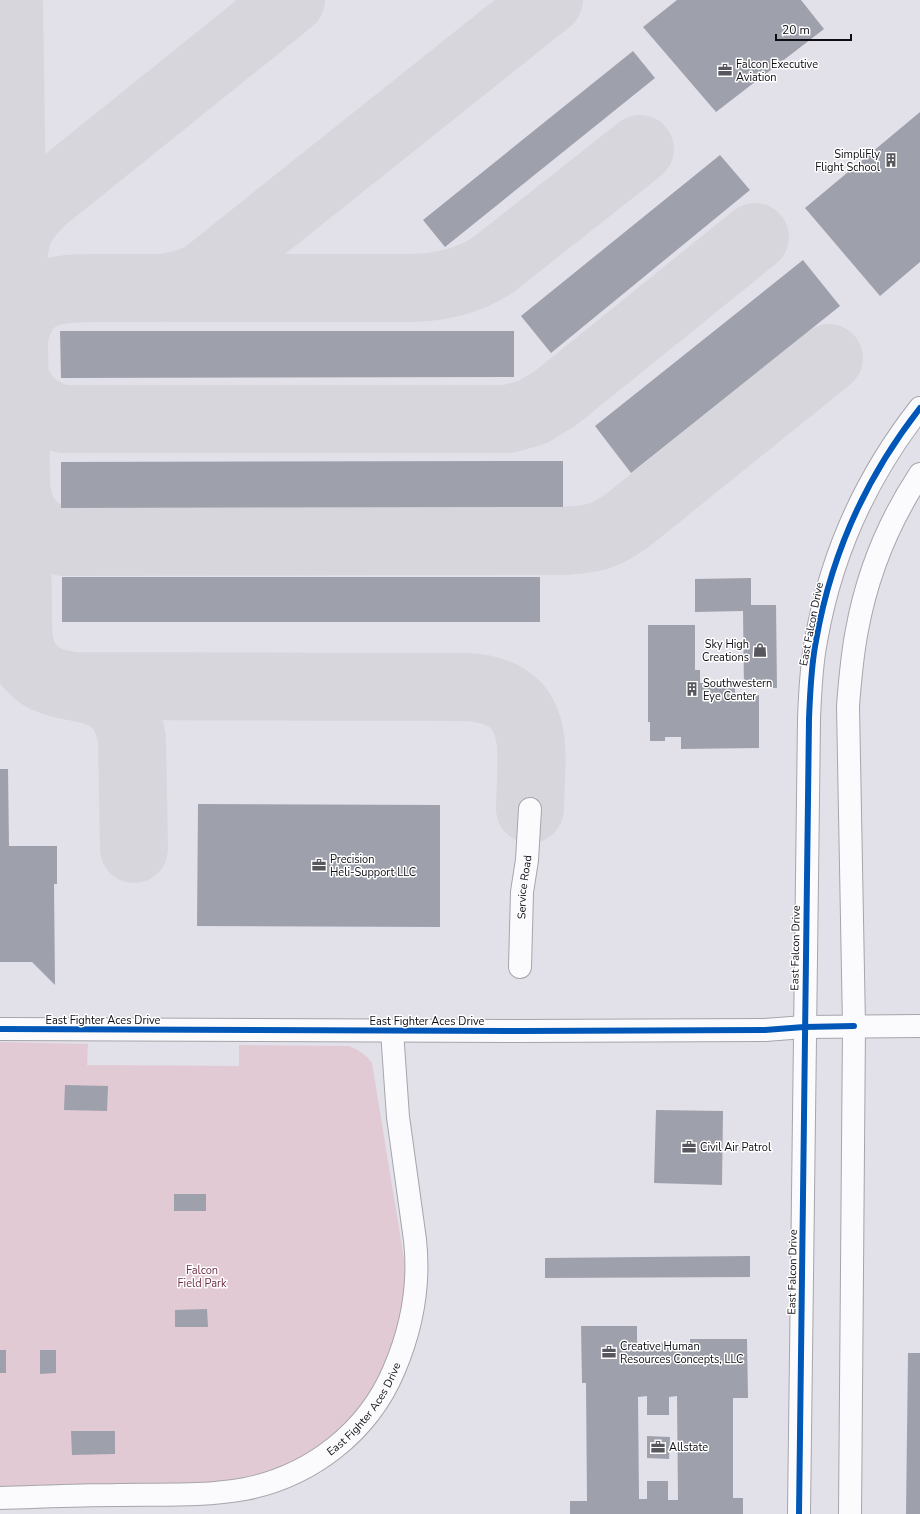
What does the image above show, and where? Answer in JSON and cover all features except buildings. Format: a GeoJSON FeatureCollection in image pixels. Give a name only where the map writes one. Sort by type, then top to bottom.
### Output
{"type":"FeatureCollection","features":[{"type":"Feature","properties":{"kind":"street","name":"East Falcon Drive"},"geometry":{"type":"LineString","coordinates":[[799,1514],[804,1027],[811,676],[825,596],[837,555],[876,472],[903,430],[920,408]]}},
{"type":"Feature","properties":{"kind":"street"},"geometry":{"type":"LineString","coordinates":[[850,1514],[854,1026],[848,713],[851,668],[857,629],[878,557],[896,516],[920,474]]}},
{"type":"Feature","properties":{"kind":"street","name":"Service Road"},"geometry":{"type":"LineString","coordinates":[[520,967],[522,892],[527,860],[530,808]]}},
{"type":"Feature","properties":{"kind":"street","name":"East Fighter Aces Drive"},"geometry":{"type":"LineString","coordinates":[[0,1029],[392,1031],[765,1030],[804,1027],[854,1026]]}},
{"type":"Feature","properties":{"kind":"street"},"geometry":{"type":"LineString","coordinates":[[854,1026],[920,1026]]}},
{"type":"Feature","properties":{"kind":"street","name":"East Fighter Aces Drive"},"geometry":{"type":"LineString","coordinates":[[0,1498],[178,1495],[224,1492],[262,1485],[294,1473],[310,1464],[343,1440],[370,1413],[380,1399],[389,1382],[405,1343],[415,1298],[417,1278],[418,1260],[398,1117],[392,1031]]}},
{"type":"Feature","properties":{"kind":"green space","name":"Falcon Field Park"},"geometry":{"type":"Polygon","coordinates":[[[0,1042],[88,1044],[87,1065],[239,1066],[239,1045],[349,1046],[362,1053],[372,1063],[406,1271],[406,1290],[399,1323],[387,1356],[372,1390],[353,1417],[327,1442],[296,1461],[279,1468],[241,1479],[215,1483],[0,1488],[0,1042]]]}},
{"type":"Feature","properties":{"kind":"taxiway"},"geometry":{"type":"LineString","coordinates":[[9,0],[19,641],[23,655],[34,671],[49,680],[98,692],[113,701],[124,715],[132,739],[134,849]]}},
{"type":"Feature","properties":{"kind":"taxiway"},"geometry":{"type":"LineString","coordinates":[[13,260],[16,240],[22,225],[26,218],[46,197],[291,0]]}},
{"type":"Feature","properties":{"kind":"taxiway"},"geometry":{"type":"LineString","coordinates":[[14,339],[19,322],[25,310],[34,300],[44,294],[69,289],[84,288],[161,288],[193,281],[203,276],[549,0]]}},
{"type":"Feature","properties":{"kind":"taxiway"},"geometry":{"type":"LineString","coordinates":[[169,288],[413,288],[445,285],[465,279],[484,271],[493,265],[640,149]]}},
{"type":"Feature","properties":{"kind":"taxiway"},"geometry":{"type":"LineString","coordinates":[[15,375],[26,398],[32,404],[54,417],[63,419],[508,419],[533,412],[557,397],[755,237]]}},
{"type":"Feature","properties":{"kind":"taxiway"},"geometry":{"type":"LineString","coordinates":[[16,484],[20,506],[29,522],[43,534],[64,542],[564,541],[591,538],[605,534],[628,520],[829,358]]}},
{"type":"Feature","properties":{"kind":"taxiway"},"geometry":{"type":"LineString","coordinates":[[71,686],[467,687],[492,691],[510,700],[521,713],[528,728],[532,766],[530,809]]}},
{"type":"Feature","properties":{"kind":"cycle path"},"geometry":{"type":"LineString","coordinates":[[799,1514],[809,719],[814,650],[831,578],[841,547],[853,518],[883,461],[920,408]]}},
{"type":"Feature","properties":{"kind":"cycle path"},"geometry":{"type":"LineString","coordinates":[[0,1029],[520,1031],[765,1030],[804,1027],[854,1026]]}},
{"type":"Feature","properties":{"kind":"place","name":"Falcon Executive Aviation"},"geometry":{"type":"Point","coordinates":[725,70]}},
{"type":"Feature","properties":{"kind":"place","name":"SimpliFly Flight School"},"geometry":{"type":"Point","coordinates":[891,160]}},
{"type":"Feature","properties":{"kind":"place","name":"Sky High Creations"},"geometry":{"type":"Point","coordinates":[760,650]}},
{"type":"Feature","properties":{"kind":"place","name":"Southwestern Eye Center"},"geometry":{"type":"Point","coordinates":[692,689]}},
{"type":"Feature","properties":{"kind":"place","name":"Precision Heli-Support LLC"},"geometry":{"type":"Point","coordinates":[319,865]}},
{"type":"Feature","properties":{"kind":"place","name":"Civil Air Patrol"},"geometry":{"type":"Point","coordinates":[689,1147]}},
{"type":"Feature","properties":{"kind":"place","name":"Creative Human Resources Concepts, LLC"},"geometry":{"type":"Point","coordinates":[609,1352]}},
{"type":"Feature","properties":{"kind":"place","name":"Allstate"},"geometry":{"type":"Point","coordinates":[658,1447]}}]}
